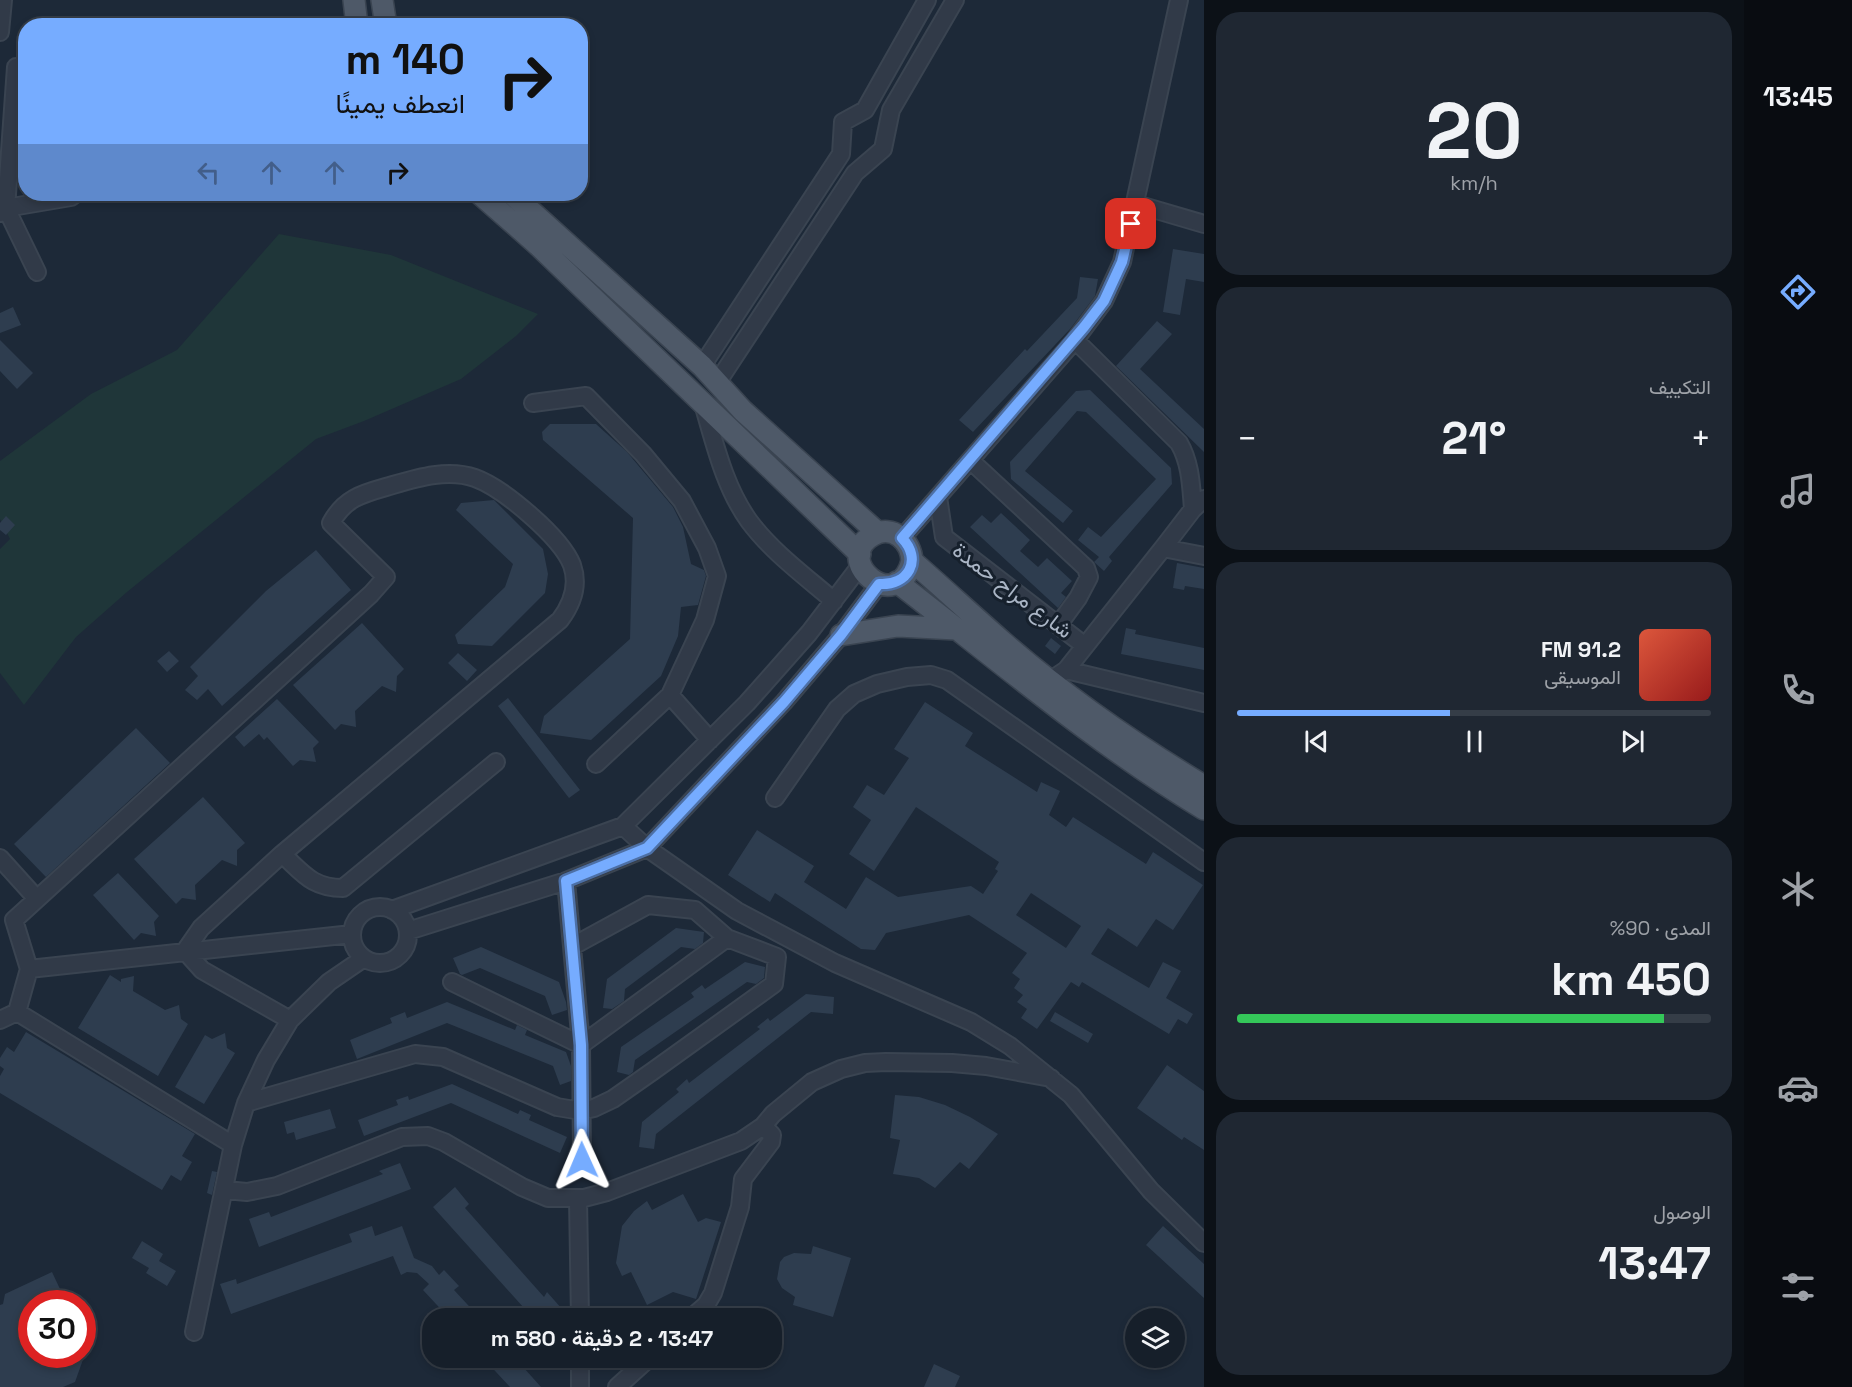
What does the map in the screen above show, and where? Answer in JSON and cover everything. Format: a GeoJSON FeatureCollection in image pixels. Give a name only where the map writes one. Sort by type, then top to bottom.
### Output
{"type":"FeatureCollection","features":[{"type":"Feature","properties":{"kind":"main road"},"geometry":{"type":"LineString","coordinates":[[354,0],[356,18]]}},
{"type":"Feature","properties":{"kind":"main road"},"geometry":{"type":"LineString","coordinates":[[382,0],[385,18]]}},
{"type":"Feature","properties":{"kind":"main road"},"geometry":{"type":"LineString","coordinates":[[488,201],[538,245],[703,404],[860,560],[864,574],[888,583],[956,629],[1033,691],[1143,771],[1204,809]]}},
{"type":"Feature","properties":{"kind":"main road"},"geometry":{"type":"LineString","coordinates":[[520,201],[702,366],[743,411],[878,533]]}},
{"type":"Feature","properties":{"kind":"main road"},"geometry":{"type":"LineString","coordinates":[[860,560],[866,541],[878,533],[887,532],[902,538],[908,544],[912,561],[910,570],[904,577],[888,583]]}},
{"type":"Feature","properties":{"kind":"main road"},"geometry":{"type":"LineString","coordinates":[[912,561],[1004,644],[1058,675],[1162,760],[1204,786]]}},
{"type":"Feature","properties":{"kind":"main road"},"geometry":{"type":"LineString","coordinates":[[841,635],[898,626],[956,629]]}},
{"type":"Feature","properties":{"kind":"street"},"geometry":{"type":"LineString","coordinates":[[0,32],[3,0]]}},
{"type":"Feature","properties":{"kind":"street"},"geometry":{"type":"LineString","coordinates":[[702,366],[841,154],[843,122],[865,110],[927,0]]}},
{"type":"Feature","properties":{"kind":"street"},"geometry":{"type":"LineString","coordinates":[[717,383],[855,173],[883,149],[891,110],[955,0]]}},
{"type":"Feature","properties":{"kind":"street"},"geometry":{"type":"LineString","coordinates":[[902,538],[1075,340],[1104,301],[1122,262],[1179,0]]}},
{"type":"Feature","properties":{"kind":"street"},"geometry":{"type":"LineString","coordinates":[[14,66],[3,211],[38,272]]}},
{"type":"Feature","properties":{"kind":"street"},"geometry":{"type":"LineString","coordinates":[[3,211],[52,201]]}},
{"type":"Feature","properties":{"kind":"street"},"geometry":{"type":"LineString","coordinates":[[1136,204],[1204,224]]}},
{"type":"Feature","properties":{"kind":"street"},"geometry":{"type":"LineString","coordinates":[[1058,675],[1085,646],[1199,504],[1186,455],[1179,443],[1075,340]]}},
{"type":"Feature","properties":{"kind":"street"},"geometry":{"type":"LineString","coordinates":[[533,403],[586,396],[643,454],[682,501],[707,548],[717,576],[705,620],[670,695],[596,764]]}},
{"type":"Feature","properties":{"kind":"street"},"geometry":{"type":"LineString","coordinates":[[703,404],[720,464],[749,520],[765,540],[834,601]]}},
{"type":"Feature","properties":{"kind":"street"},"geometry":{"type":"LineString","coordinates":[[970,460],[1086,568],[1089,577],[1078,598],[1059,624]]}},
{"type":"Feature","properties":{"kind":"street"},"geometry":{"type":"LineString","coordinates":[[0,1020],[17,1012],[29,969],[14,920],[362,602],[386,577],[331,523],[338,510],[359,495],[414,479],[449,473],[474,477],[502,491],[551,536],[571,564],[575,582],[571,607],[560,620],[282,854],[201,928],[185,951]]}},
{"type":"Feature","properties":{"kind":"street","name":"شارع مراح حمدة"},"geometry":{"type":"LineString","coordinates":[[938,497],[944,537],[1085,646]]}},
{"type":"Feature","properties":{"kind":"street"},"geometry":{"type":"LineString","coordinates":[[1163,548],[1204,556]]}},
{"type":"Feature","properties":{"kind":"street"},"geometry":{"type":"LineString","coordinates":[[392,910],[405,922],[408,931],[405,949],[391,961],[373,962],[364,958],[354,943],[352,934],[354,925],[366,911],[374,908],[392,910],[623,826],[747,703],[809,633],[834,601],[860,560]]}},
{"type":"Feature","properties":{"kind":"street"},"geometry":{"type":"LineString","coordinates":[[408,931],[566,881],[647,848],[784,702],[888,583]]}},
{"type":"Feature","properties":{"kind":"street"},"geometry":{"type":"LineString","coordinates":[[776,798],[837,709],[855,694],[877,684],[907,677],[931,675],[947,680],[1204,862]]}},
{"type":"Feature","properties":{"kind":"street","name":"شارع مراح حمدة"},"geometry":{"type":"LineString","coordinates":[[1058,675],[1204,702]]}},
{"type":"Feature","properties":{"kind":"street"},"geometry":{"type":"LineString","coordinates":[[670,695],[710,740]]}},
{"type":"Feature","properties":{"kind":"street"},"geometry":{"type":"LineString","coordinates":[[282,854],[310,881],[327,888],[342,888],[352,883],[496,762]]}},
{"type":"Feature","properties":{"kind":"street"},"geometry":{"type":"LineString","coordinates":[[623,826],[647,848],[737,912],[835,963],[971,1022],[1010,1046],[1071,1095],[1151,1191],[1204,1243]]}},
{"type":"Feature","properties":{"kind":"street"},"geometry":{"type":"LineString","coordinates":[[0,858],[37,899]]}},
{"type":"Feature","properties":{"kind":"street"},"geometry":{"type":"LineString","coordinates":[[566,881],[581,1045],[582,1160]]}},
{"type":"Feature","properties":{"kind":"street"},"geometry":{"type":"LineString","coordinates":[[246,1103],[415,1054],[443,1057],[556,1107],[581,1111],[613,1099],[774,984],[777,957],[727,938],[695,910],[648,906],[573,946]]}},
{"type":"Feature","properties":{"kind":"street"},"geometry":{"type":"LineString","coordinates":[[29,969],[352,934]]}},
{"type":"Feature","properties":{"kind":"street"},"geometry":{"type":"LineString","coordinates":[[581,1045],[727,938]]}},
{"type":"Feature","properties":{"kind":"street"},"geometry":{"type":"LineString","coordinates":[[185,951],[202,970],[290,1020]]}},
{"type":"Feature","properties":{"kind":"street"},"geometry":{"type":"LineString","coordinates":[[194,1332],[233,1145],[246,1103],[266,1060],[290,1020],[329,982],[364,958]]}},
{"type":"Feature","properties":{"kind":"street"},"geometry":{"type":"LineString","coordinates":[[452,982],[581,1045]]}},
{"type":"Feature","properties":{"kind":"street"},"geometry":{"type":"LineString","coordinates":[[17,1012],[233,1145]]}},
{"type":"Feature","properties":{"kind":"street"},"geometry":{"type":"LineString","coordinates":[[225,1190],[247,1192],[277,1186],[402,1137],[417,1135],[444,1142],[522,1187],[548,1198],[578,1198],[607,1192],[741,1141],[763,1126],[773,1114],[812,1082],[841,1069],[865,1063],[952,1063],[986,1066],[1051,1078]]}},
{"type":"Feature","properties":{"kind":"street"},"geometry":{"type":"LineString","coordinates":[[703,1308],[713,1293],[740,1207],[743,1179],[771,1142],[772,1135],[763,1126]]}},
{"type":"Feature","properties":{"kind":"street"},"geometry":{"type":"LineString","coordinates":[[578,1198],[580,1308]]}},
{"type":"Feature","properties":{"kind":"street"},"geometry":{"type":"LineString","coordinates":[[580,1368],[580,1387]]}},
{"type":"Feature","properties":{"kind":"street"},"geometry":{"type":"LineString","coordinates":[[617,1387],[638,1368]]}},
{"type":"Feature","properties":{"kind":"green space"},"geometry":{"type":"Polygon","coordinates":[[[279,234],[391,255],[538,314],[516,336],[461,379],[316,439],[127,592],[76,637],[24,705],[0,673],[0,549],[10,539],[0,519],[0,461],[91,394],[177,350],[279,234]]]}},
{"type":"Feature","properties":{"kind":"building"},"geometry":{"type":"Polygon","coordinates":[[[1173,249],[1204,254],[1204,282],[1186,279],[1180,315],[1163,312],[1173,249]]]}},
{"type":"Feature","properties":{"kind":"building"},"geometry":{"type":"Polygon","coordinates":[[[1080,277],[1098,279],[1095,296],[1071,328],[973,432],[959,420],[1025,349],[1027,351],[1077,298],[1080,277]]]}},
{"type":"Feature","properties":{"kind":"building"},"geometry":{"type":"Polygon","coordinates":[[[13,307],[21,325],[0,333],[0,313],[13,307]]]}},
{"type":"Feature","properties":{"kind":"building"},"geometry":{"type":"Polygon","coordinates":[[[1157,321],[1172,334],[1140,369],[1204,429],[1204,452],[1116,366],[1157,321]]]}},
{"type":"Feature","properties":{"kind":"building"},"geometry":{"type":"Polygon","coordinates":[[[0,340],[33,373],[17,389],[0,371],[0,340]]]}},
{"type":"Feature","properties":{"kind":"building"},"geometry":{"type":"Polygon","coordinates":[[[1090,390],[1171,468],[1172,484],[1109,557],[1112,561],[1104,571],[1094,562],[1099,557],[1078,540],[1088,527],[1101,537],[1156,479],[1086,412],[1077,411],[1025,471],[1073,511],[1063,523],[1011,479],[1010,462],[1076,391],[1090,390]]]}},
{"type":"Feature","properties":{"kind":"building"},"geometry":{"type":"Polygon","coordinates":[[[550,424],[596,424],[627,452],[673,507],[683,527],[691,564],[704,570],[706,576],[698,605],[681,607],[678,636],[661,676],[591,740],[540,733],[544,716],[630,639],[633,518],[543,440],[542,432],[550,424]]]}},
{"type":"Feature","properties":{"kind":"building"},"geometry":{"type":"Polygon","coordinates":[[[494,500],[543,549],[548,574],[545,593],[492,646],[458,644],[455,635],[505,587],[513,564],[456,510],[461,503],[494,500]]]}},
{"type":"Feature","properties":{"kind":"building"},"geometry":{"type":"Polygon","coordinates":[[[1001,513],[1030,540],[1020,551],[1038,567],[1047,558],[1072,581],[1061,593],[1066,597],[1058,608],[970,527],[982,515],[991,523],[1001,513]]]}},
{"type":"Feature","properties":{"kind":"building"},"geometry":{"type":"Polygon","coordinates":[[[6,516],[15,525],[6,535],[0,530],[0,523],[6,516]]]}},
{"type":"Feature","properties":{"kind":"building"},"geometry":{"type":"Polygon","coordinates":[[[316,550],[351,590],[222,706],[208,689],[197,700],[185,690],[198,676],[190,667],[266,591],[316,550]]]}},
{"type":"Feature","properties":{"kind":"building"},"geometry":{"type":"Polygon","coordinates":[[[1177,563],[1204,568],[1204,589],[1185,586],[1184,590],[1173,588],[1177,563]]]}},
{"type":"Feature","properties":{"kind":"building"},"geometry":{"type":"Polygon","coordinates":[[[362,623],[404,669],[397,676],[396,692],[382,686],[355,711],[356,727],[341,724],[335,730],[293,685],[362,623]]]}},
{"type":"Feature","properties":{"kind":"building"},"geometry":{"type":"Polygon","coordinates":[[[1126,628],[1136,630],[1135,634],[1204,648],[1204,670],[1121,654],[1126,628]]]}},
{"type":"Feature","properties":{"kind":"building"},"geometry":{"type":"Polygon","coordinates":[[[1051,638],[1061,646],[1055,654],[1045,646],[1051,638]]]}},
{"type":"Feature","properties":{"kind":"building"},"geometry":{"type":"Polygon","coordinates":[[[169,651],[179,661],[167,672],[157,661],[169,651]]]}},
{"type":"Feature","properties":{"kind":"building"},"geometry":{"type":"Polygon","coordinates":[[[458,653],[477,670],[467,681],[448,663],[458,653]]]}},
{"type":"Feature","properties":{"kind":"building"},"geometry":{"type":"Polygon","coordinates":[[[508,698],[580,790],[569,798],[498,706],[508,698]]]}},
{"type":"Feature","properties":{"kind":"building"},"geometry":{"type":"Polygon","coordinates":[[[277,699],[319,742],[313,748],[316,762],[300,760],[293,766],[267,737],[264,740],[259,734],[244,747],[235,737],[277,699]]]}},
{"type":"Feature","properties":{"kind":"building"},"geometry":{"type":"Polygon","coordinates":[[[925,702],[973,733],[965,746],[1037,792],[1041,782],[1060,791],[1049,815],[1066,827],[1073,817],[1146,864],[1153,852],[1203,885],[1173,930],[1156,919],[1137,947],[1108,928],[1091,954],[1149,988],[1163,962],[1181,971],[1166,998],[1193,1014],[1187,1024],[1178,1019],[1169,1034],[1082,982],[1079,987],[1071,982],[1037,1029],[1021,1018],[1027,1009],[1017,1002],[1023,995],[1014,988],[1020,979],[1012,973],[1027,953],[969,915],[886,933],[875,950],[861,949],[775,893],[770,902],[728,875],[757,830],[814,866],[804,882],[846,909],[866,877],[898,897],[971,886],[983,894],[998,871],[995,869],[999,862],[916,807],[874,871],[849,854],[871,820],[853,807],[867,785],[884,795],[909,758],[894,749],[925,702]],[[1031,893],[1016,915],[1066,948],[1081,926],[1031,893]]]}},
{"type":"Feature","properties":{"kind":"building"},"geometry":{"type":"Polygon","coordinates":[[[136,728],[170,763],[46,877],[14,844],[136,728]]]}},
{"type":"Feature","properties":{"kind":"building"},"geometry":{"type":"Polygon","coordinates":[[[203,797],[245,843],[237,850],[237,866],[222,860],[195,885],[196,900],[182,898],[176,904],[134,859],[203,797]]]}},
{"type":"Feature","properties":{"kind":"building"},"geometry":{"type":"Polygon","coordinates":[[[118,873],[159,916],[154,922],[156,936],[141,933],[134,940],[93,895],[118,873]]]}},
{"type":"Feature","properties":{"kind":"building"},"geometry":{"type":"Polygon","coordinates":[[[676,928],[704,932],[703,943],[695,949],[681,947],[625,989],[624,1001],[612,1009],[603,1008],[607,979],[676,928]]]}},
{"type":"Feature","properties":{"kind":"building"},"geometry":{"type":"Polygon","coordinates":[[[481,947],[559,982],[567,1010],[552,1015],[545,996],[480,968],[460,974],[453,958],[481,947]]]}},
{"type":"Feature","properties":{"kind":"building"},"geometry":{"type":"Polygon","coordinates":[[[745,962],[765,967],[764,978],[756,984],[747,982],[635,1060],[633,1072],[629,1075],[617,1072],[621,1047],[694,997],[691,993],[702,985],[705,989],[745,962]]]}},
{"type":"Feature","properties":{"kind":"building"},"geometry":{"type":"Polygon","coordinates":[[[110,975],[121,982],[121,979],[134,976],[133,991],[165,1010],[179,1005],[181,1019],[188,1024],[158,1076],[78,1028],[110,975]]]}},
{"type":"Feature","properties":{"kind":"building"},"geometry":{"type":"Polygon","coordinates":[[[806,994],[834,997],[833,1014],[811,1012],[656,1134],[654,1149],[639,1147],[642,1122],[679,1092],[676,1089],[687,1079],[689,1083],[760,1029],[757,1027],[768,1018],[770,1021],[806,994]]]}},
{"type":"Feature","properties":{"kind":"building"},"geometry":{"type":"Polygon","coordinates":[[[447,1002],[515,1030],[517,1025],[527,1030],[525,1035],[566,1052],[571,1066],[571,1081],[560,1085],[553,1066],[447,1023],[357,1059],[350,1040],[392,1023],[390,1018],[405,1012],[407,1018],[447,1002]]]}},
{"type":"Feature","properties":{"kind":"building"},"geometry":{"type":"Polygon","coordinates":[[[1055,1012],[1093,1034],[1088,1043],[1050,1021],[1055,1012]]]}},
{"type":"Feature","properties":{"kind":"building"},"geometry":{"type":"Polygon","coordinates":[[[26,1032],[195,1134],[182,1156],[192,1162],[181,1181],[171,1175],[162,1190],[0,1093],[0,1076],[4,1069],[0,1066],[0,1058],[7,1047],[14,1052],[26,1032]]]}},
{"type":"Feature","properties":{"kind":"building"},"geometry":{"type":"Polygon","coordinates":[[[225,1033],[227,1048],[235,1053],[204,1104],[175,1087],[205,1035],[212,1039],[225,1033]]]}},
{"type":"Feature","properties":{"kind":"building"},"geometry":{"type":"Polygon","coordinates":[[[1167,1065],[1204,1091],[1204,1150],[1184,1137],[1182,1140],[1137,1108],[1167,1065]]]}},
{"type":"Feature","properties":{"kind":"building"},"geometry":{"type":"Polygon","coordinates":[[[452,1084],[518,1114],[520,1110],[531,1115],[529,1120],[567,1137],[560,1153],[451,1103],[364,1136],[358,1120],[398,1105],[396,1100],[408,1096],[409,1100],[452,1084]]]}},
{"type":"Feature","properties":{"kind":"building"},"geometry":{"type":"Polygon","coordinates":[[[895,1095],[919,1097],[945,1105],[998,1134],[969,1169],[960,1162],[935,1188],[919,1178],[893,1174],[900,1140],[890,1138],[895,1095]]]}},
{"type":"Feature","properties":{"kind":"building"},"geometry":{"type":"Polygon","coordinates":[[[330,1109],[336,1128],[296,1140],[294,1132],[287,1134],[284,1122],[330,1109]]]}},
{"type":"Feature","properties":{"kind":"building"},"geometry":{"type":"Polygon","coordinates":[[[400,1163],[411,1189],[259,1247],[249,1219],[269,1212],[271,1217],[383,1174],[379,1171],[400,1163]]]}},
{"type":"Feature","properties":{"kind":"building"},"geometry":{"type":"Polygon","coordinates":[[[212,1171],[217,1172],[212,1195],[207,1193],[212,1171]]]}},
{"type":"Feature","properties":{"kind":"building"},"geometry":{"type":"Polygon","coordinates":[[[455,1187],[469,1204],[465,1208],[544,1297],[547,1292],[561,1308],[524,1308],[433,1207],[455,1187]]]}},
{"type":"Feature","properties":{"kind":"building"},"geometry":{"type":"Polygon","coordinates":[[[683,1194],[698,1222],[706,1218],[721,1222],[696,1299],[673,1292],[647,1305],[631,1272],[622,1276],[616,1263],[622,1226],[634,1211],[647,1201],[652,1210],[683,1194]]]}},
{"type":"Feature","properties":{"kind":"building"},"geometry":{"type":"Polygon","coordinates":[[[372,1226],[375,1236],[402,1226],[414,1258],[432,1266],[439,1275],[444,1270],[459,1286],[454,1290],[471,1308],[440,1308],[423,1290],[429,1284],[417,1273],[407,1272],[401,1275],[393,1256],[231,1314],[220,1284],[236,1279],[237,1284],[352,1242],[349,1234],[372,1226]]]}},
{"type":"Feature","properties":{"kind":"building"},"geometry":{"type":"Polygon","coordinates":[[[1163,1226],[1204,1264],[1204,1298],[1146,1245],[1163,1226]]]}},
{"type":"Feature","properties":{"kind":"building"},"geometry":{"type":"Polygon","coordinates":[[[142,1241],[163,1254],[159,1261],[176,1271],[167,1286],[146,1273],[149,1268],[132,1258],[142,1241]]]}},
{"type":"Feature","properties":{"kind":"building"},"geometry":{"type":"Polygon","coordinates":[[[813,1246],[851,1258],[833,1317],[793,1305],[795,1297],[782,1288],[777,1279],[780,1262],[784,1257],[794,1253],[811,1254],[813,1246]]]}},
{"type":"Feature","properties":{"kind":"building"},"geometry":{"type":"Polygon","coordinates":[[[52,1272],[60,1290],[18,1290],[18,1368],[80,1368],[75,1382],[63,1387],[0,1387],[0,1305],[3,1304],[5,1294],[52,1272]]]}},
{"type":"Feature","properties":{"kind":"building"},"geometry":{"type":"Polygon","coordinates":[[[934,1364],[960,1376],[955,1387],[924,1387],[934,1364]]]}},
{"type":"Feature","properties":{"kind":"building"},"geometry":{"type":"Polygon","coordinates":[[[492,1368],[524,1368],[541,1387],[510,1387],[492,1368]]]}},
{"type":"Feature","properties":{"kind":"route"},"geometry":{"type":"LineString","coordinates":[[582,1160],[581,1045],[566,881],[647,848],[784,702],[841,635],[879,584],[888,585],[904,577],[910,570],[912,552],[902,538],[1075,340],[1104,301],[1122,262],[1131,224]]}}]}
